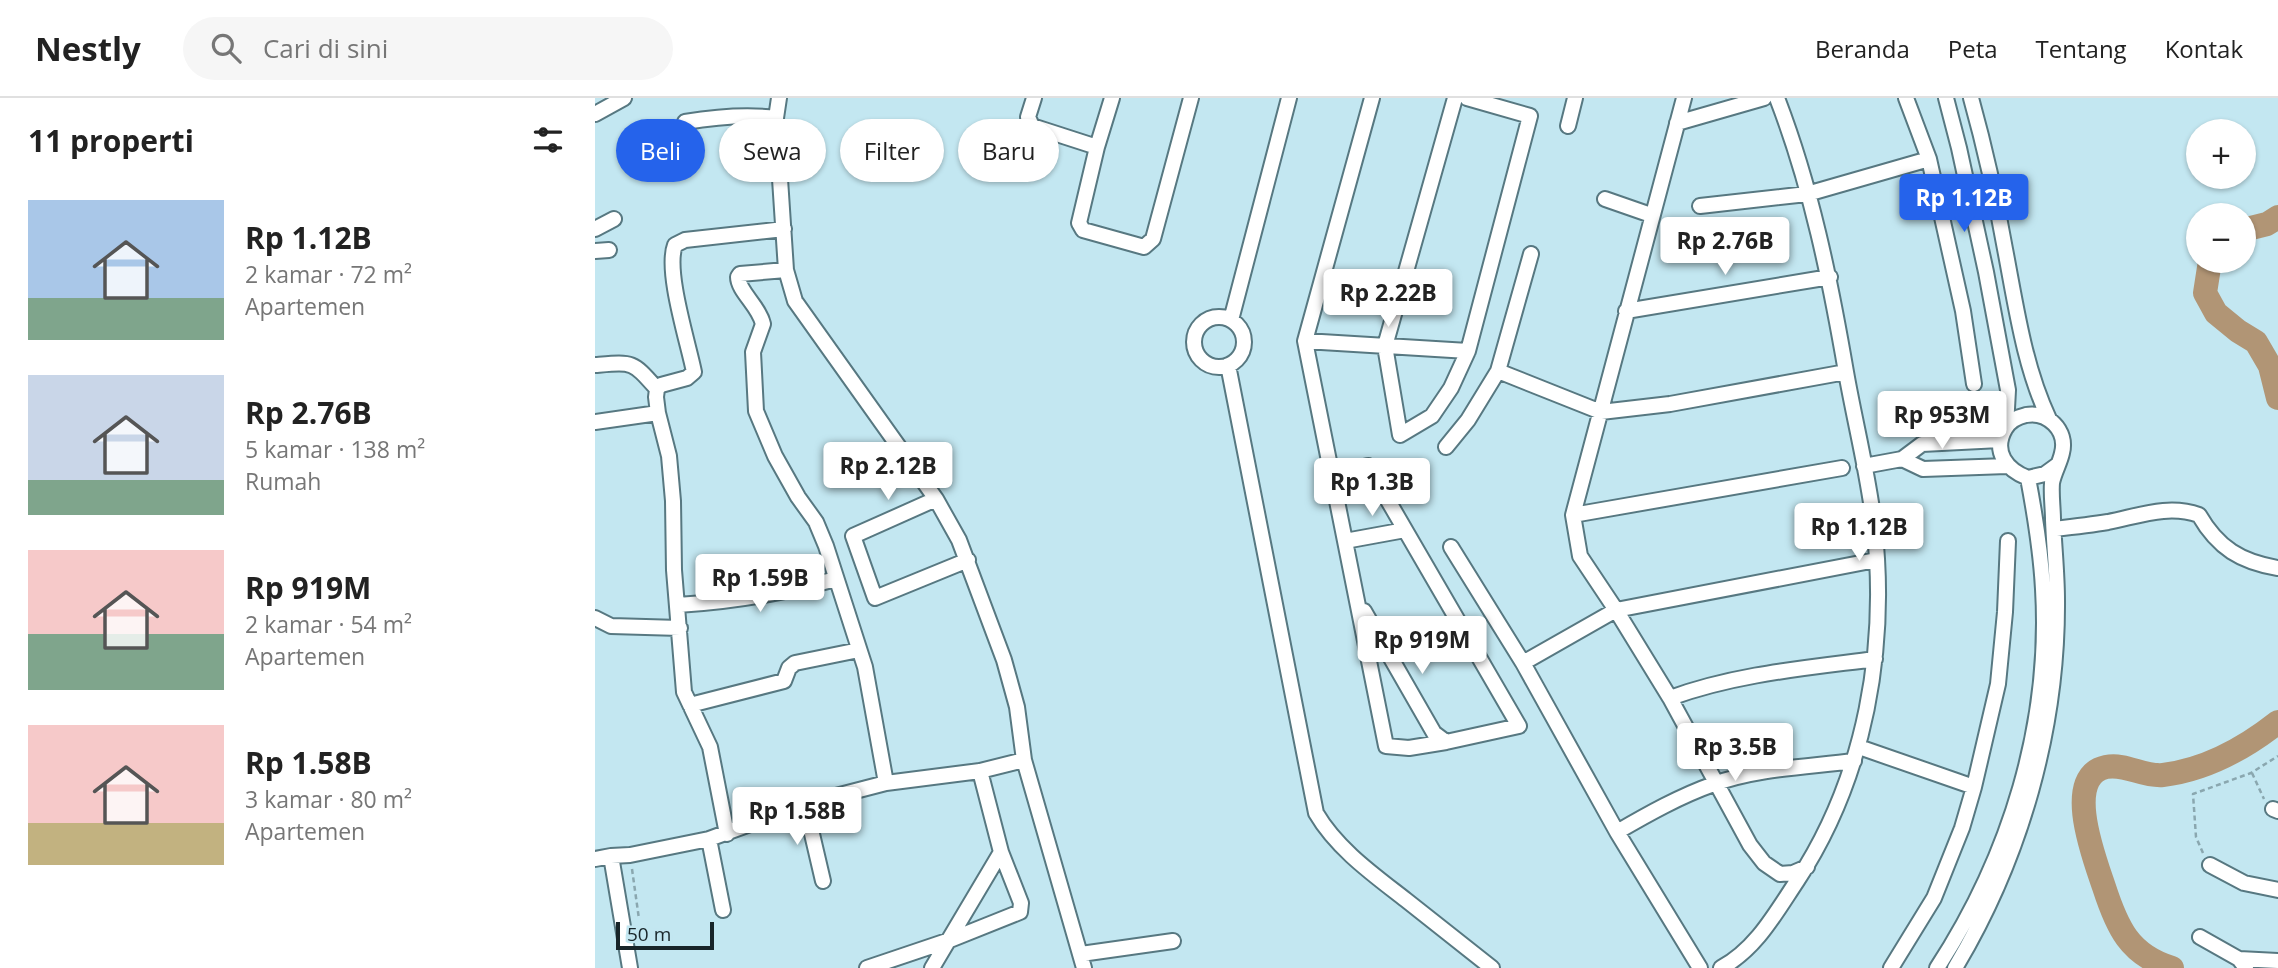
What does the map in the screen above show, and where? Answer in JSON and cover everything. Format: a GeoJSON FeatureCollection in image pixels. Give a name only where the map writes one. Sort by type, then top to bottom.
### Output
{"type":"FeatureCollection","features":[{"type":"Feature","properties":{"kind":"street"},"geometry":{"type":"LineString","coordinates":[[595,114],[624,98]]}},
{"type":"Feature","properties":{"kind":"street"},"geometry":{"type":"LineString","coordinates":[[779,98],[776,118],[786,271],[795,301],[936,499],[968,560],[1004,660],[1017,707],[1024,760],[1082,961],[1173,941]]}},
{"type":"Feature","properties":{"kind":"street"},"geometry":{"type":"LineString","coordinates":[[1034,98],[1028,117],[1032,125],[1097,147]]}},
{"type":"Feature","properties":{"kind":"street"},"geometry":{"type":"LineString","coordinates":[[1112,98],[1097,147],[1079,220],[1080,226],[1083,230],[1147,246],[1153,240],[1191,98]]}},
{"type":"Feature","properties":{"kind":"street"},"geometry":{"type":"LineString","coordinates":[[1231,320],[1289,98]]}},
{"type":"Feature","properties":{"kind":"street"},"geometry":{"type":"LineString","coordinates":[[1332,474],[1368,466],[1519,726],[1409,748],[1386,746],[1305,341],[1372,98]]}},
{"type":"Feature","properties":{"kind":"street"},"geometry":{"type":"LineString","coordinates":[[1455,98],[1385,346],[1400,435],[1432,416],[1451,388],[1468,351],[1530,116],[1467,98]]}},
{"type":"Feature","properties":{"kind":"street"},"geometry":{"type":"LineString","coordinates":[[1568,126],[1576,98]]}},
{"type":"Feature","properties":{"kind":"street"},"geometry":{"type":"LineString","coordinates":[[1684,98],[1573,515],[1580,556],[1669,698],[1750,845],[1772,871],[1784,900]]}},
{"type":"Feature","properties":{"kind":"street"},"geometry":{"type":"LineString","coordinates":[[1677,123],[1764,98]]}},
{"type":"Feature","properties":{"kind":"street"},"geometry":{"type":"LineString","coordinates":[[1721,968],[1737,959],[1763,933],[1807,867],[1856,754],[1867,715],[1879,614],[1874,525],[1830,277],[1789,129],[1777,98]]}},
{"type":"Feature","properties":{"kind":"street"},"geometry":{"type":"LineString","coordinates":[[1906,98],[1929,159],[1963,311],[1974,384]]}},
{"type":"Feature","properties":{"kind":"street"},"geometry":{"type":"LineString","coordinates":[[1946,98],[1967,185],[2008,390],[2000,454],[2007,466],[2028,478],[2045,474],[2056,466]]}},
{"type":"Feature","properties":{"kind":"street"},"geometry":{"type":"LineString","coordinates":[[1955,968],[1972,940],[2002,876],[2026,810],[2043,741],[2055,647],[2057,600],[2052,485],[2062,454],[2063,441],[2036,392],[1971,98]]}},
{"type":"Feature","properties":{"kind":"street"},"geometry":{"type":"LineString","coordinates":[[704,119],[762,116],[776,118]]}},
{"type":"Feature","properties":{"kind":"street"},"geometry":{"type":"LineString","coordinates":[[1700,206],[1807,194],[1929,159]]}},
{"type":"Feature","properties":{"kind":"street"},"geometry":{"type":"LineString","coordinates":[[1605,199],[1651,215]]}},
{"type":"Feature","properties":{"kind":"street"},"geometry":{"type":"LineString","coordinates":[[595,229],[614,219]]}},
{"type":"Feature","properties":{"kind":"street"},"geometry":{"type":"LineString","coordinates":[[657,390],[667,383],[687,378],[694,372],[675,286],[672,253],[675,245],[685,240],[784,229]]}},
{"type":"Feature","properties":{"kind":"street"},"geometry":{"type":"LineString","coordinates":[[1446,447],[1468,420],[1498,371],[1531,254]]}},
{"type":"Feature","properties":{"kind":"street"},"geometry":{"type":"LineString","coordinates":[[786,271],[738,277],[738,283],[758,309],[763,324],[753,352],[756,411],[775,456],[816,522],[836,579],[865,667],[886,783]]}},
{"type":"Feature","properties":{"kind":"street"},"geometry":{"type":"LineString","coordinates":[[1626,311],[1830,277]]}},
{"type":"Feature","properties":{"kind":"street"},"geometry":{"type":"LineString","coordinates":[[1217,317],[1231,320],[1242,331],[1244,339],[1240,355],[1228,365],[1207,363],[1198,354],[1196,333],[1204,322],[1217,317]]}},
{"type":"Feature","properties":{"kind":"street"},"geometry":{"type":"LineString","coordinates":[[1305,341],[1468,351]]}},
{"type":"Feature","properties":{"kind":"street"},"geometry":{"type":"LineString","coordinates":[[595,366],[629,364],[637,367],[657,390],[658,413],[669,456],[673,500],[674,570],[684,692],[710,747],[727,834]]}},
{"type":"Feature","properties":{"kind":"street"},"geometry":{"type":"LineString","coordinates":[[1228,365],[1316,813],[1337,841],[1376,877],[1492,968]]}},
{"type":"Feature","properties":{"kind":"street"},"geometry":{"type":"LineString","coordinates":[[1498,371],[1601,411],[1670,404],[1846,372]]}},
{"type":"Feature","properties":{"kind":"street"},"geometry":{"type":"LineString","coordinates":[[595,422],[658,413]]}},
{"type":"Feature","properties":{"kind":"street"},"geometry":{"type":"LineString","coordinates":[[1864,466],[1902,459],[1922,444],[2003,433],[2018,417],[2034,414],[2049,419]]}},
{"type":"Feature","properties":{"kind":"street"},"geometry":{"type":"LineString","coordinates":[[1902,459],[1923,469],[2007,466]]}},
{"type":"Feature","properties":{"kind":"street"},"geometry":{"type":"LineString","coordinates":[[1573,515],[1842,468]]}},
{"type":"Feature","properties":{"kind":"street"},"geometry":{"type":"LineString","coordinates":[[1937,968],[1968,918],[1993,867],[2013,814],[2028,759],[2043,647],[2043,590],[2038,534],[2028,478]]}},
{"type":"Feature","properties":{"kind":"street"},"geometry":{"type":"LineString","coordinates":[[936,499],[853,536],[875,598],[968,560]]}},
{"type":"Feature","properties":{"kind":"street"},"geometry":{"type":"LineString","coordinates":[[2054,529],[2108,522],[2160,510],[2187,511],[2199,515],[2215,540],[2228,550],[2254,563],[2278,568]]}},
{"type":"Feature","properties":{"kind":"street"},"geometry":{"type":"LineString","coordinates":[[1345,541],[1405,530]]}},
{"type":"Feature","properties":{"kind":"street"},"geometry":{"type":"LineString","coordinates":[[1891,968],[1934,898],[1962,828],[1974,787],[1998,684],[2005,612],[2007,541]]}},
{"type":"Feature","properties":{"kind":"street"},"geometry":{"type":"LineString","coordinates":[[1451,547],[1523,663],[1617,832],[1700,968]]}},
{"type":"Feature","properties":{"kind":"street"},"geometry":{"type":"LineString","coordinates":[[1523,663],[1616,610],[1876,560]]}},
{"type":"Feature","properties":{"kind":"street"},"geometry":{"type":"LineString","coordinates":[[678,605],[729,602],[836,579]]}},
{"type":"Feature","properties":{"kind":"street"},"geometry":{"type":"LineString","coordinates":[[1357,599],[1434,733],[1446,742]]}},
{"type":"Feature","properties":{"kind":"street"},"geometry":{"type":"LineString","coordinates":[[595,618],[611,625],[680,628]]}},
{"type":"Feature","properties":{"kind":"street"},"geometry":{"type":"LineString","coordinates":[[690,705],[784,681],[789,667],[795,663],[859,650]]}},
{"type":"Feature","properties":{"kind":"street"},"geometry":{"type":"LineString","coordinates":[[1669,698],[1692,690],[1775,672],[1875,659]]}},
{"type":"Feature","properties":{"kind":"street"},"geometry":{"type":"LineString","coordinates":[[1617,832],[1653,811],[1715,784],[1856,754],[1974,787]]}},
{"type":"Feature","properties":{"kind":"street"},"geometry":{"type":"LineString","coordinates":[[595,859],[630,855],[709,839],[804,804],[886,783],[979,771],[1024,760]]}},
{"type":"Feature","properties":{"kind":"street"},"geometry":{"type":"LineString","coordinates":[[867,968],[950,940],[1020,912],[1021,903],[1001,852],[979,771]]}},
{"type":"Feature","properties":{"kind":"street"},"geometry":{"type":"LineString","coordinates":[[804,804],[823,880]]}},
{"type":"Feature","properties":{"kind":"street"},"geometry":{"type":"LineString","coordinates":[[709,839],[723,910]]}},
{"type":"Feature","properties":{"kind":"street"},"geometry":{"type":"LineString","coordinates":[[932,968],[1001,852]]}},
{"type":"Feature","properties":{"kind":"street"},"geometry":{"type":"LineString","coordinates":[[611,856],[630,968]]}},
{"type":"Feature","properties":{"kind":"street"},"geometry":{"type":"LineString","coordinates":[[2210,865],[2244,883],[2278,890]]}},
{"type":"Feature","properties":{"kind":"street"},"geometry":{"type":"LineString","coordinates":[[1772,871],[1780,874],[1793,873],[1807,867]]}},
{"type":"Feature","properties":{"kind":"street"},"geometry":{"type":"LineString","coordinates":[[2200,937],[2243,963],[2278,961]]}},
{"type":"Feature","properties":{"kind":"path"},"geometry":{"type":"LineString","coordinates":[[2210,865],[2196,837],[2193,794],[2251,773],[2278,756]]}},
{"type":"Feature","properties":{"kind":"path"},"geometry":{"type":"LineString","coordinates":[[2251,773],[2257,789],[2275,810]]}},
{"type":"Feature","properties":{"kind":"path"},"geometry":{"type":"LineString","coordinates":[[630,855],[639,919]]}},
{"type":"Feature","properties":{"kind":"waterway"},"geometry":{"type":"LineString","coordinates":[[2256,227],[2278,217]]}},
{"type":"Feature","properties":{"kind":"waterway"},"geometry":{"type":"LineString","coordinates":[[2208,273],[2205,293],[2216,313],[2256,342],[2270,366],[2278,398]]}},
{"type":"Feature","properties":{"kind":"waterway"},"geometry":{"type":"LineString","coordinates":[[2172,968],[2157,962],[2135,947],[2114,915],[2089,840],[2085,820],[2086,786],[2093,774],[2106,767],[2121,767],[2156,775],[2194,768],[2238,749],[2278,722]]}}]}
